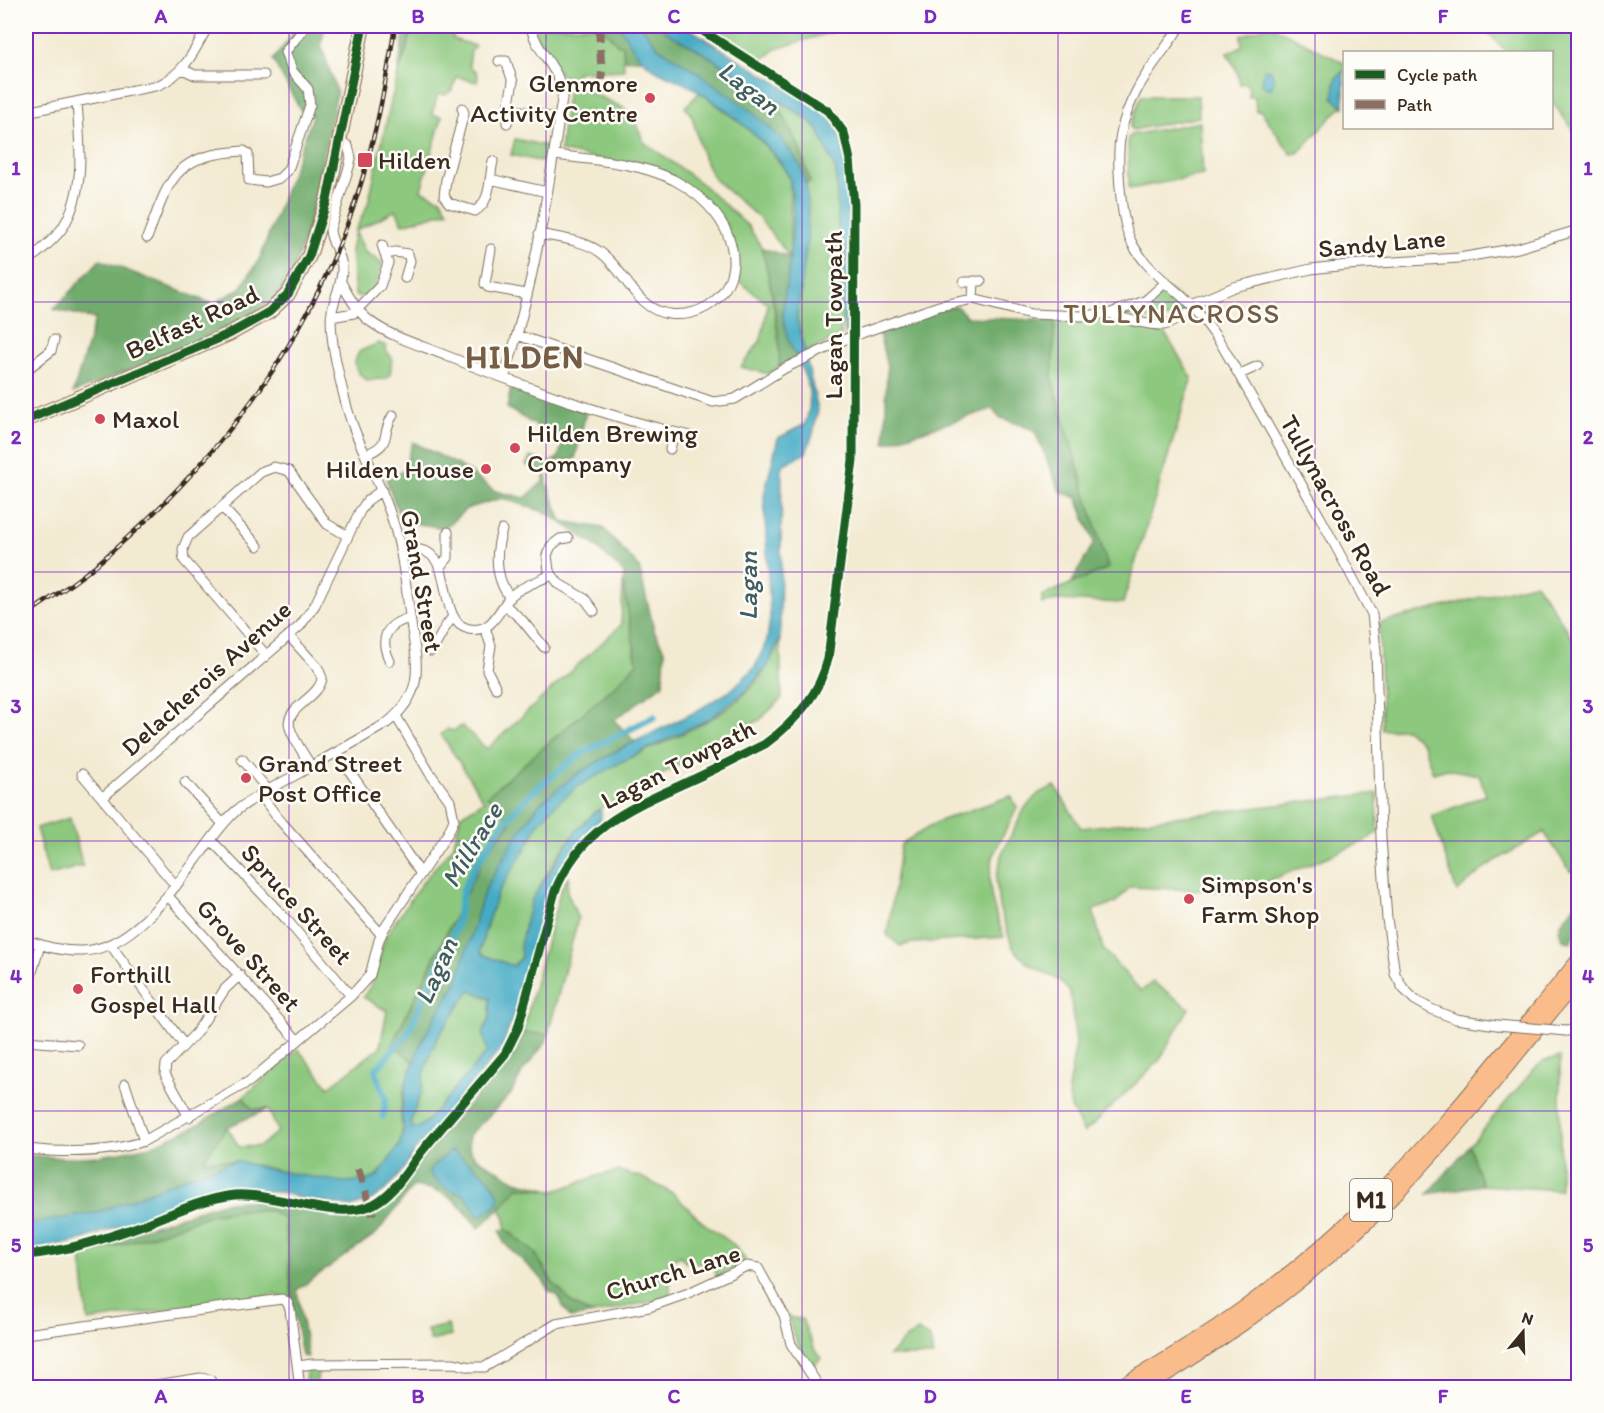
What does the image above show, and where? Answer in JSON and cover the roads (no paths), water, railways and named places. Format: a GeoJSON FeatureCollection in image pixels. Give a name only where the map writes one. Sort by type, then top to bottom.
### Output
{"type":"FeatureCollection","features":[{"type":"Feature","properties":{"kind":"highway","name":"Belfast Road"},"geometry":{"type":"LineString","coordinates":[[26,420],[229,334],[269,312],[288,294],[315,241],[327,200],[363,26]]}},
{"type":"Feature","properties":{"kind":"highway","name":"M1"},"geometry":{"type":"LineString","coordinates":[[1117,1388],[1207,1335],[1248,1306],[1325,1244],[1368,1204],[1436,1132],[1578,961]]}},
{"type":"Feature","properties":{"kind":"highway","name":"M1"},"geometry":{"type":"LineString","coordinates":[[1143,1388],[1257,1315],[1341,1246],[1429,1158],[1578,979]]}},
{"type":"Feature","properties":{"kind":"street"},"geometry":{"type":"LineString","coordinates":[[26,112],[159,85],[174,78],[208,26]]}},
{"type":"Feature","properties":{"kind":"street"},"geometry":{"type":"LineString","coordinates":[[147,238],[171,181],[185,165],[204,156],[244,151],[248,154],[249,180],[266,182],[280,178],[288,170],[310,105],[308,89],[293,72],[285,52],[306,26]]}},
{"type":"Feature","properties":{"kind":"street"},"geometry":{"type":"LineString","coordinates":[[504,378],[517,335],[539,234],[555,155],[563,92],[561,82],[535,39],[531,26],[515,26]]}},
{"type":"Feature","properties":{"kind":"street","name":"Tullynacross Road"},"geometry":{"type":"LineString","coordinates":[[1180,26],[1148,69],[1128,108],[1121,134],[1119,161],[1124,212],[1132,244],[1148,265],[1191,305],[1208,325],[1240,374],[1371,614],[1376,651],[1381,838],[1388,932],[1395,974],[1403,988],[1415,1000],[1456,1019],[1497,1025],[1578,1030]]}},
{"type":"Feature","properties":{"kind":"street"},"geometry":{"type":"LineString","coordinates":[[499,61],[506,61],[513,82],[509,102],[511,109],[507,123]]}},
{"type":"Feature","properties":{"kind":"street"},"geometry":{"type":"LineString","coordinates":[[182,69],[195,75],[264,75]]}},
{"type":"Feature","properties":{"kind":"street"},"geometry":{"type":"LineString","coordinates":[[26,263],[62,228],[70,212],[80,177],[77,103]]}},
{"type":"Feature","properties":{"kind":"street"},"geometry":{"type":"LineString","coordinates":[[462,108],[464,113],[446,180],[444,196],[453,206],[476,211],[482,207],[493,161]]}},
{"type":"Feature","properties":{"kind":"street"},"geometry":{"type":"LineString","coordinates":[[511,109],[559,119]]}},
{"type":"Feature","properties":{"kind":"street","name":"Grand Street"},"geometry":{"type":"LineString","coordinates":[[110,944],[139,924],[168,896],[223,824],[236,812],[264,792],[380,728],[396,716],[408,701],[416,685],[416,657],[400,550],[382,489],[353,423],[345,398],[332,330],[332,317],[343,270],[341,255],[329,233],[351,158],[348,146],[339,139]]}},
{"type":"Feature","properties":{"kind":"street"},"geometry":{"type":"LineString","coordinates":[[539,234],[579,243],[600,252],[638,297],[656,310],[668,314],[684,315],[702,310],[718,299],[727,286],[732,272],[733,254],[726,228],[702,200],[682,185],[642,168],[555,155]]}},
{"type":"Feature","properties":{"kind":"street"},"geometry":{"type":"LineString","coordinates":[[490,179],[547,192]]}},
{"type":"Feature","properties":{"kind":"street","name":"Sandy Lane"},"geometry":{"type":"LineString","coordinates":[[1191,305],[1234,287],[1311,269],[1460,258],[1518,248],[1578,230]]}},
{"type":"Feature","properties":{"kind":"street"},"geometry":{"type":"LineString","coordinates":[[332,317],[354,313],[380,286],[388,263],[384,249],[408,254],[410,261],[405,278]]}},
{"type":"Feature","properties":{"kind":"street"},"geometry":{"type":"LineString","coordinates":[[491,249],[485,284],[488,287],[526,294]]}},
{"type":"Feature","properties":{"kind":"street"},"geometry":{"type":"LineString","coordinates":[[341,282],[358,308],[380,328],[504,378],[612,415],[690,436]]}},
{"type":"Feature","properties":{"kind":"street"},"geometry":{"type":"LineString","coordinates":[[973,282],[973,299]]}},
{"type":"Feature","properties":{"kind":"street"},"geometry":{"type":"LineString","coordinates":[[517,335],[713,402],[735,399],[785,368],[850,337],[939,306],[973,299],[1031,314],[1083,316],[1111,314],[1145,301],[1166,282]]}},
{"type":"Feature","properties":{"kind":"street"},"geometry":{"type":"LineString","coordinates":[[1111,314],[1122,319],[1164,325],[1186,314]]}},
{"type":"Feature","properties":{"kind":"street"},"geometry":{"type":"LineString","coordinates":[[26,370],[51,351],[54,340]]}},
{"type":"Feature","properties":{"kind":"street"},"geometry":{"type":"LineString","coordinates":[[1240,374],[1258,366]]}},
{"type":"Feature","properties":{"kind":"street"},"geometry":{"type":"LineString","coordinates":[[366,454],[380,448],[384,443],[386,428],[393,415]]}},
{"type":"Feature","properties":{"kind":"street"},"geometry":{"type":"LineString","coordinates":[[670,449],[674,432]]}},
{"type":"Feature","properties":{"kind":"street"},"geometry":{"type":"LineString","coordinates":[[266,656],[184,560],[183,549],[188,537],[261,472],[274,467],[282,468],[294,476],[327,524],[348,536]]}},
{"type":"Feature","properties":{"kind":"street","name":"Delacherois Avenue"},"geometry":{"type":"LineString","coordinates":[[102,798],[289,636],[312,611],[364,505],[382,489]]}},
{"type":"Feature","properties":{"kind":"street"},"geometry":{"type":"LineString","coordinates":[[222,507],[258,546]]}},
{"type":"Feature","properties":{"kind":"street"},"geometry":{"type":"LineString","coordinates":[[502,530],[498,546],[498,569],[501,584],[508,601],[544,647]]}},
{"type":"Feature","properties":{"kind":"street"},"geometry":{"type":"LineString","coordinates":[[439,567],[448,558],[448,532]]}},
{"type":"Feature","properties":{"kind":"street"},"geometry":{"type":"LineString","coordinates":[[568,538],[555,542],[549,550],[550,575],[566,589],[585,599],[594,610]]}},
{"type":"Feature","properties":{"kind":"street"},"geometry":{"type":"LineString","coordinates":[[400,550],[422,549],[430,554],[439,567],[453,617],[466,628],[476,630],[485,627],[497,617],[517,591],[550,575]]}},
{"type":"Feature","properties":{"kind":"street"},"geometry":{"type":"LineString","coordinates":[[431,651],[440,640],[445,626],[453,617]]}},
{"type":"Feature","properties":{"kind":"street"},"geometry":{"type":"LineString","coordinates":[[390,662],[384,648],[385,637],[397,622],[410,618]]}},
{"type":"Feature","properties":{"kind":"street"},"geometry":{"type":"LineString","coordinates":[[485,627],[491,646],[487,670],[496,688]]}},
{"type":"Feature","properties":{"kind":"street"},"geometry":{"type":"LineString","coordinates":[[289,636],[318,669],[322,678],[319,689],[293,712],[289,721],[290,730],[311,766]]}},
{"type":"Feature","properties":{"kind":"street"},"geometry":{"type":"LineString","coordinates":[[26,1149],[77,1152],[132,1145],[144,1141],[250,1081],[351,996],[370,975],[381,934],[452,827],[453,808],[450,801],[429,772],[396,716]]}},
{"type":"Feature","properties":{"kind":"street"},"geometry":{"type":"LineString","coordinates":[[336,753],[421,874]]}},
{"type":"Feature","properties":{"kind":"street"},"geometry":{"type":"LineString","coordinates":[[248,762],[292,835],[381,934]]}},
{"type":"Feature","properties":{"kind":"street"},"geometry":{"type":"LineString","coordinates":[[82,774],[176,886]]}},
{"type":"Feature","properties":{"kind":"street"},"geometry":{"type":"LineString","coordinates":[[185,782],[223,824]]}},
{"type":"Feature","properties":{"kind":"street","name":"Spruce Street"},"geometry":{"type":"LineString","coordinates":[[211,840],[286,919],[351,996]]}},
{"type":"Feature","properties":{"kind":"street","name":"Grove Street"},"geometry":{"type":"LineString","coordinates":[[168,896],[298,1041]]}},
{"type":"Feature","properties":{"kind":"street"},"geometry":{"type":"LineString","coordinates":[[26,940],[66,951],[83,951],[110,944],[184,1045]]}},
{"type":"Feature","properties":{"kind":"street"},"geometry":{"type":"LineString","coordinates":[[26,993],[40,945]]}},
{"type":"Feature","properties":{"kind":"street"},"geometry":{"type":"LineString","coordinates":[[189,1117],[165,1074],[165,1068],[169,1060],[196,1033],[225,989],[240,975]]}},
{"type":"Feature","properties":{"kind":"street"},"geometry":{"type":"LineString","coordinates":[[26,1041],[78,1045]]}},
{"type":"Feature","properties":{"kind":"street"},"geometry":{"type":"LineString","coordinates":[[125,1084],[144,1141]]}},
{"type":"Feature","properties":{"kind":"street","name":"Church Lane"},"geometry":{"type":"LineString","coordinates":[[298,1365],[454,1363],[470,1367],[485,1367],[556,1324],[649,1307],[686,1294],[747,1266],[753,1266],[758,1268],[775,1296],[784,1315],[791,1344],[820,1388]]}},
{"type":"Feature","properties":{"kind":"street"},"geometry":{"type":"LineString","coordinates":[[26,1334],[279,1299],[284,1300],[288,1305],[300,1388]]}},
{"type":"Feature","properties":{"kind":"street"},"geometry":{"type":"LineString","coordinates":[[137,1388],[201,1378],[210,1380],[216,1388]]}},
{"type":"Feature","properties":{"kind":"water","name":"Lagan"},"geometry":{"type":"Polygon","coordinates":[[[619,26],[641,26],[659,48],[702,75],[751,111],[781,138],[800,165],[806,184],[807,242],[797,318],[818,410],[806,453],[782,465],[780,638],[767,667],[744,693],[709,719],[621,762],[579,786],[555,805],[538,824],[497,894],[480,951],[483,955],[513,966],[521,958],[520,945],[531,901],[575,832],[596,811],[601,811],[601,820],[582,839],[561,867],[544,903],[522,992],[502,1048],[418,1146],[386,1190],[371,1200],[351,1207],[280,1192],[229,1191],[180,1205],[75,1242],[26,1250],[26,1225],[99,1212],[197,1173],[237,1161],[271,1170],[342,1182],[367,1181],[378,1176],[400,1144],[404,1128],[401,1115],[406,1083],[421,1043],[457,982],[484,892],[512,843],[539,804],[575,775],[730,691],[755,667],[767,640],[770,617],[764,495],[778,438],[805,424],[809,408],[807,381],[786,332],[783,317],[792,229],[790,181],[778,159],[752,133],[701,93],[648,65],[619,26]],[[470,990],[436,1040],[425,1069],[421,1093],[411,1120],[412,1128],[418,1128],[428,1120],[487,1052],[483,1032],[490,1017],[490,998],[470,990]]]}},
{"type":"Feature","properties":{"kind":"water"},"geometry":{"type":"Polygon","coordinates":[[[663,26],[685,26],[814,106],[831,120],[840,136],[844,150],[848,183],[846,336],[842,312],[836,171],[818,130],[809,120],[666,32],[663,26]]]}},
{"type":"Feature","properties":{"kind":"water"},"geometry":{"type":"Polygon","coordinates":[[[1271,70],[1274,79],[1271,89],[1262,85],[1264,71],[1271,70]]]}},
{"type":"Feature","properties":{"kind":"water"},"geometry":{"type":"Polygon","coordinates":[[[1343,72],[1343,106],[1333,98],[1336,78],[1343,72]]]}},
{"type":"Feature","properties":{"kind":"water"},"geometry":{"type":"Polygon","coordinates":[[[452,1150],[483,1173],[495,1187],[499,1204],[479,1217],[465,1195],[444,1187],[428,1171],[452,1150]]]}},
{"type":"Feature","properties":{"kind":"waterway","name":"Millrace"},"geometry":{"type":"LineString","coordinates":[[383,1116],[386,1098],[376,1073],[377,1068],[407,1035],[456,927],[463,890],[475,866],[502,825],[532,792],[579,755],[654,717]]}},
{"type":"Feature","properties":{"kind":"railway"},"geometry":{"type":"LineString","coordinates":[[26,615],[93,567],[170,497],[230,429],[283,355],[326,275],[353,208],[375,131],[395,26]]}},
{"type":"Feature","properties":{"kind":"place","name":"Glenmore Activity Centre"},"geometry":{"type":"Point","coordinates":[650,98]}},
{"type":"Feature","properties":{"kind":"place","name":"Hilden"},"geometry":{"type":"Point","coordinates":[365,160]}},
{"type":"Feature","properties":{"kind":"place","name":"Maxol"},"geometry":{"type":"Point","coordinates":[100,419]}},
{"type":"Feature","properties":{"kind":"place","name":"Hilden Brewing Company"},"geometry":{"type":"Point","coordinates":[515,448]}},
{"type":"Feature","properties":{"kind":"place","name":"Hilden House"},"geometry":{"type":"Point","coordinates":[486,469]}},
{"type":"Feature","properties":{"kind":"place","name":"Grand Street Post Office"},"geometry":{"type":"Point","coordinates":[246,778]}},
{"type":"Feature","properties":{"kind":"place","name":"Simpson's Farm Shop"},"geometry":{"type":"Point","coordinates":[1189,899]}},
{"type":"Feature","properties":{"kind":"place","name":"Forthill Gospel Hall"},"geometry":{"type":"Point","coordinates":[78,989]}},
{"type":"Feature","properties":{"kind":"district","name":"TULLYNACROSS"},"geometry":{"type":"Point","coordinates":[1172,313]}},
{"type":"Feature","properties":{"kind":"district","name":"HILDEN"},"geometry":{"type":"Point","coordinates":[525,357]}}]}
